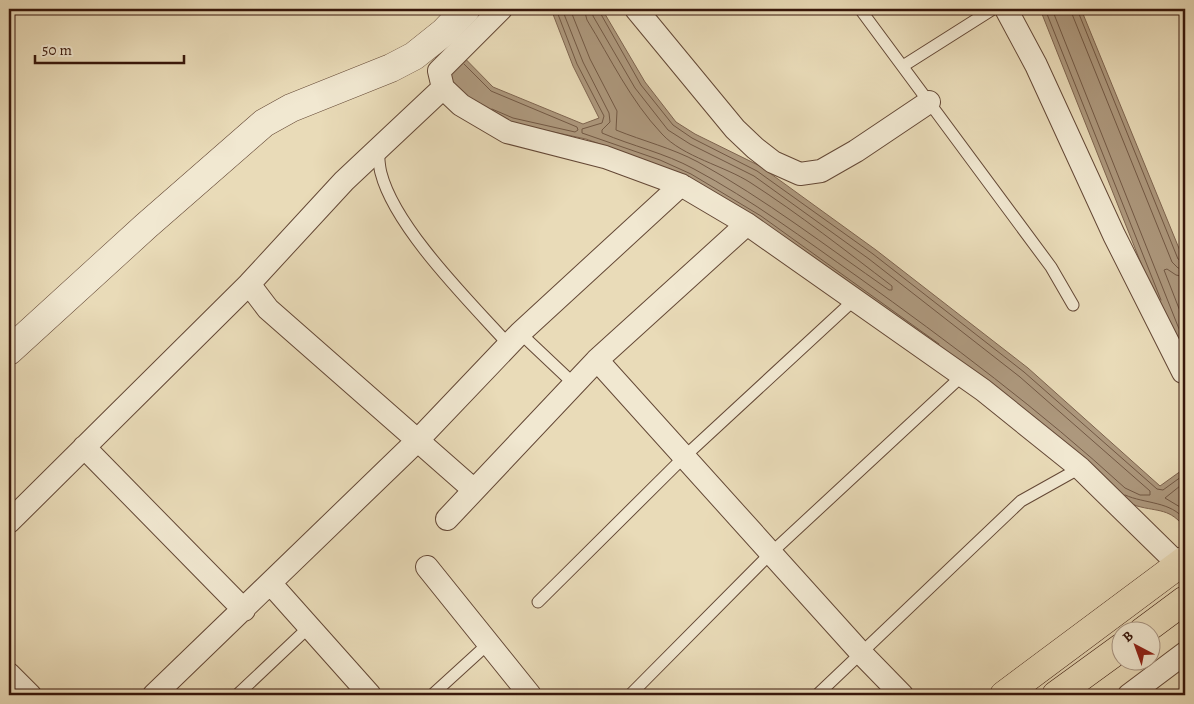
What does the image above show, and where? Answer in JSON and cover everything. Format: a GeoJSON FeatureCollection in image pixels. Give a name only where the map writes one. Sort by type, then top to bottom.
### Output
{"type":"FeatureCollection","features":[{"type":"Feature","properties":{"kind":"highway"},"geometry":{"type":"LineString","coordinates":[[1004,695],[1182,563]]}},
{"type":"Feature","properties":{"kind":"highway"},"geometry":{"type":"LineString","coordinates":[[1155,622],[1185,600]]}},
{"type":"Feature","properties":{"kind":"highway"},"geometry":{"type":"LineString","coordinates":[[1056,695],[1112,654]]}},
{"type":"Feature","properties":{"kind":"street"},"geometry":{"type":"LineString","coordinates":[[9,351],[146,226],[264,123],[291,108],[392,68],[414,56],[444,32],[466,9]]}},
{"type":"Feature","properties":{"kind":"street"},"geometry":{"type":"LineString","coordinates":[[9,522],[249,284],[344,181],[378,150],[441,79],[463,49],[501,9]]}},
{"type":"Feature","properties":{"kind":"street"},"geometry":{"type":"LineString","coordinates":[[636,9],[735,129],[773,162],[800,174],[821,171],[856,151],[929,102]]}},
{"type":"Feature","properties":{"kind":"street"},"geometry":{"type":"LineString","coordinates":[[1006,9],[1036,65],[1114,235],[1183,372]]}},
{"type":"Feature","properties":{"kind":"street"},"geometry":{"type":"LineString","coordinates":[[441,79],[460,105],[507,132],[605,157],[681,185],[747,224],[963,375],[1080,468],[1182,563]]}},
{"type":"Feature","properties":{"kind":"street"},"geometry":{"type":"LineString","coordinates":[[154,695],[418,441],[514,339],[681,185]]}},
{"type":"Feature","properties":{"kind":"street"},"geometry":{"type":"LineString","coordinates":[[447,519],[597,360],[747,224]]}},
{"type":"Feature","properties":{"kind":"street"},"geometry":{"type":"LineString","coordinates":[[249,284],[268,310],[474,490]]}},
{"type":"Feature","properties":{"kind":"street"},"geometry":{"type":"LineString","coordinates":[[597,360],[862,654],[902,695]]}},
{"type":"Feature","properties":{"kind":"street"},"geometry":{"type":"LineString","coordinates":[[84,448],[244,610]]}},
{"type":"Feature","properties":{"kind":"street"},"geometry":{"type":"LineString","coordinates":[[427,567],[530,695]]}},
{"type":"Feature","properties":{"kind":"street"},"geometry":{"type":"LineString","coordinates":[[271,584],[308,628],[370,695]]}},
{"type":"Feature","properties":{"kind":"street"},"geometry":{"type":"LineString","coordinates":[[1129,695],[1185,653]]}},
{"type":"Feature","properties":{"kind":"street"},"geometry":{"type":"LineString","coordinates":[[9,674],[30,695]]}},
{"type":"Feature","properties":{"kind":"lane"},"geometry":{"type":"LineString","coordinates":[[860,9],[1051,267],[1072,305]]}},
{"type":"Feature","properties":{"kind":"lane"},"geometry":{"type":"LineString","coordinates":[[902,66],[992,9]]}},
{"type":"Feature","properties":{"kind":"lane"},"geometry":{"type":"LineString","coordinates":[[378,150],[381,173],[389,194],[410,228],[436,264],[514,339],[574,384]]}},
{"type":"Feature","properties":{"kind":"lane"},"geometry":{"type":"LineString","coordinates":[[538,602],[684,457],[854,300]]}},
{"type":"Feature","properties":{"kind":"lane"},"geometry":{"type":"LineString","coordinates":[[630,695],[771,553],[963,375]]}},
{"type":"Feature","properties":{"kind":"lane"},"geometry":{"type":"LineString","coordinates":[[817,695],[1021,500],[1080,468]]}},
{"type":"Feature","properties":{"kind":"lane"},"geometry":{"type":"LineString","coordinates":[[236,695],[308,628]]}},
{"type":"Feature","properties":{"kind":"lane"},"geometry":{"type":"LineString","coordinates":[[432,695],[489,643]]}},
{"type":"Feature","properties":{"kind":"water"},"geometry":{"type":"Polygon","coordinates":[[[551,9],[602,9],[645,82],[676,122],[695,134],[760,166],[876,250],[1028,368],[1160,486],[1185,468],[1185,528],[1169,514],[1137,506],[1119,497],[658,165],[586,139],[511,123],[468,97],[454,83],[427,47],[443,36],[493,87],[583,124],[599,118],[573,66],[551,9]]]}},
{"type":"Feature","properties":{"kind":"water"},"geometry":{"type":"Polygon","coordinates":[[[1040,9],[1081,9],[1185,263],[1185,374],[1040,9]]]}}]}
